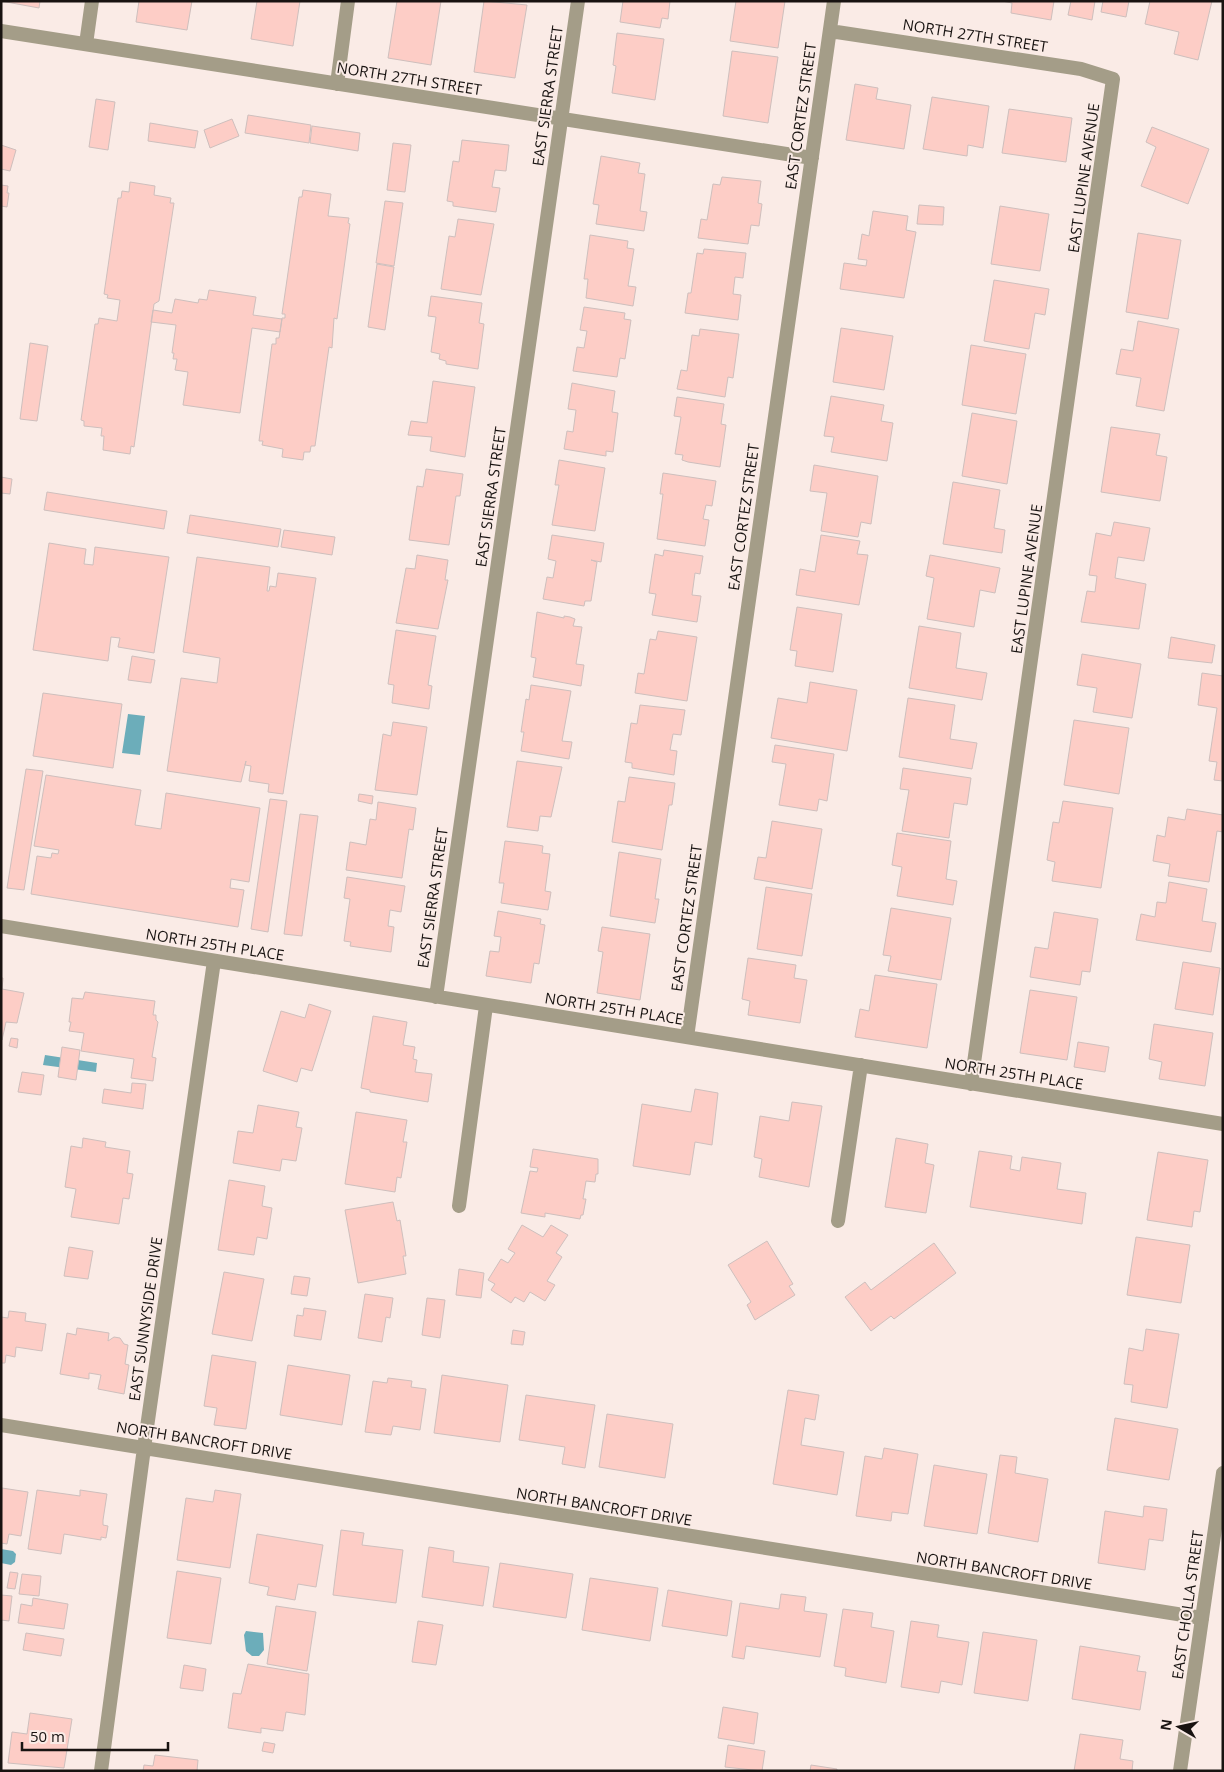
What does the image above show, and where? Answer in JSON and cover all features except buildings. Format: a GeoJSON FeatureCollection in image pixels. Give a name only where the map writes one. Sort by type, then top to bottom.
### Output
{"type":"FeatureCollection","features":[{"type":"Feature","properties":{"kind":"street"},"geometry":{"type":"LineString","coordinates":[[86,44],[92,1]]}},
{"type":"Feature","properties":{"kind":"street"},"geometry":{"type":"LineString","coordinates":[[337,84],[348,1]]}},
{"type":"Feature","properties":{"kind":"street","name":"EAST SIERRA STREET"},"geometry":{"type":"LineString","coordinates":[[436,997],[578,1]]}},
{"type":"Feature","properties":{"kind":"street","name":"EAST CORTEZ STREET"},"geometry":{"type":"LineString","coordinates":[[687,1037],[834,1]]}},
{"type":"Feature","properties":{"kind":"street","name":"NORTH 27TH STREET"},"geometry":{"type":"LineString","coordinates":[[1,31],[812,158]]}},
{"type":"Feature","properties":{"kind":"street","name":"NORTH 27TH STREET"},"geometry":{"type":"LineString","coordinates":[[830,31],[1081,68],[1113,79]]}},
{"type":"Feature","properties":{"kind":"street","name":"EAST LUPINE AVENUE"},"geometry":{"type":"LineString","coordinates":[[971,1084],[1108,131],[1113,79]]}},
{"type":"Feature","properties":{"kind":"street","name":"NORTH 25TH PLACE"},"geometry":{"type":"LineString","coordinates":[[1,926],[1223,1124]]}},
{"type":"Feature","properties":{"kind":"street","name":"EAST SUNNYSIDE DRIVE"},"geometry":{"type":"LineString","coordinates":[[101,1771],[144,1448],[214,961]]}},
{"type":"Feature","properties":{"kind":"street"},"geometry":{"type":"LineString","coordinates":[[458,1206],[486,1006]]}},
{"type":"Feature","properties":{"kind":"street"},"geometry":{"type":"LineString","coordinates":[[838,1220],[861,1065]]}},
{"type":"Feature","properties":{"kind":"street","name":"NORTH BANCROFT DRIVE"},"geometry":{"type":"LineString","coordinates":[[1,1425],[1202,1618]]}},
{"type":"Feature","properties":{"kind":"street","name":"EAST CHOLLA STREET"},"geometry":{"type":"LineString","coordinates":[[1180,1771],[1223,1473]]}},
{"type":"Feature","properties":{"kind":"water"},"geometry":{"type":"Polygon","coordinates":[[[128,714],[145,716],[140,755],[122,753],[128,714]]]}},
{"type":"Feature","properties":{"kind":"water"},"geometry":{"type":"Polygon","coordinates":[[[45,1055],[97,1063],[96,1072],[43,1065],[45,1055]]]}},
{"type":"Feature","properties":{"kind":"water"},"geometry":{"type":"Polygon","coordinates":[[[1,1549],[13,1551],[16,1554],[15,1562],[11,1565],[1,1563],[1,1549]]]}},
{"type":"Feature","properties":{"kind":"water"},"geometry":{"type":"Polygon","coordinates":[[[246,1631],[263,1633],[264,1650],[259,1656],[252,1656],[246,1651],[244,1635],[246,1631]]]}}]}
